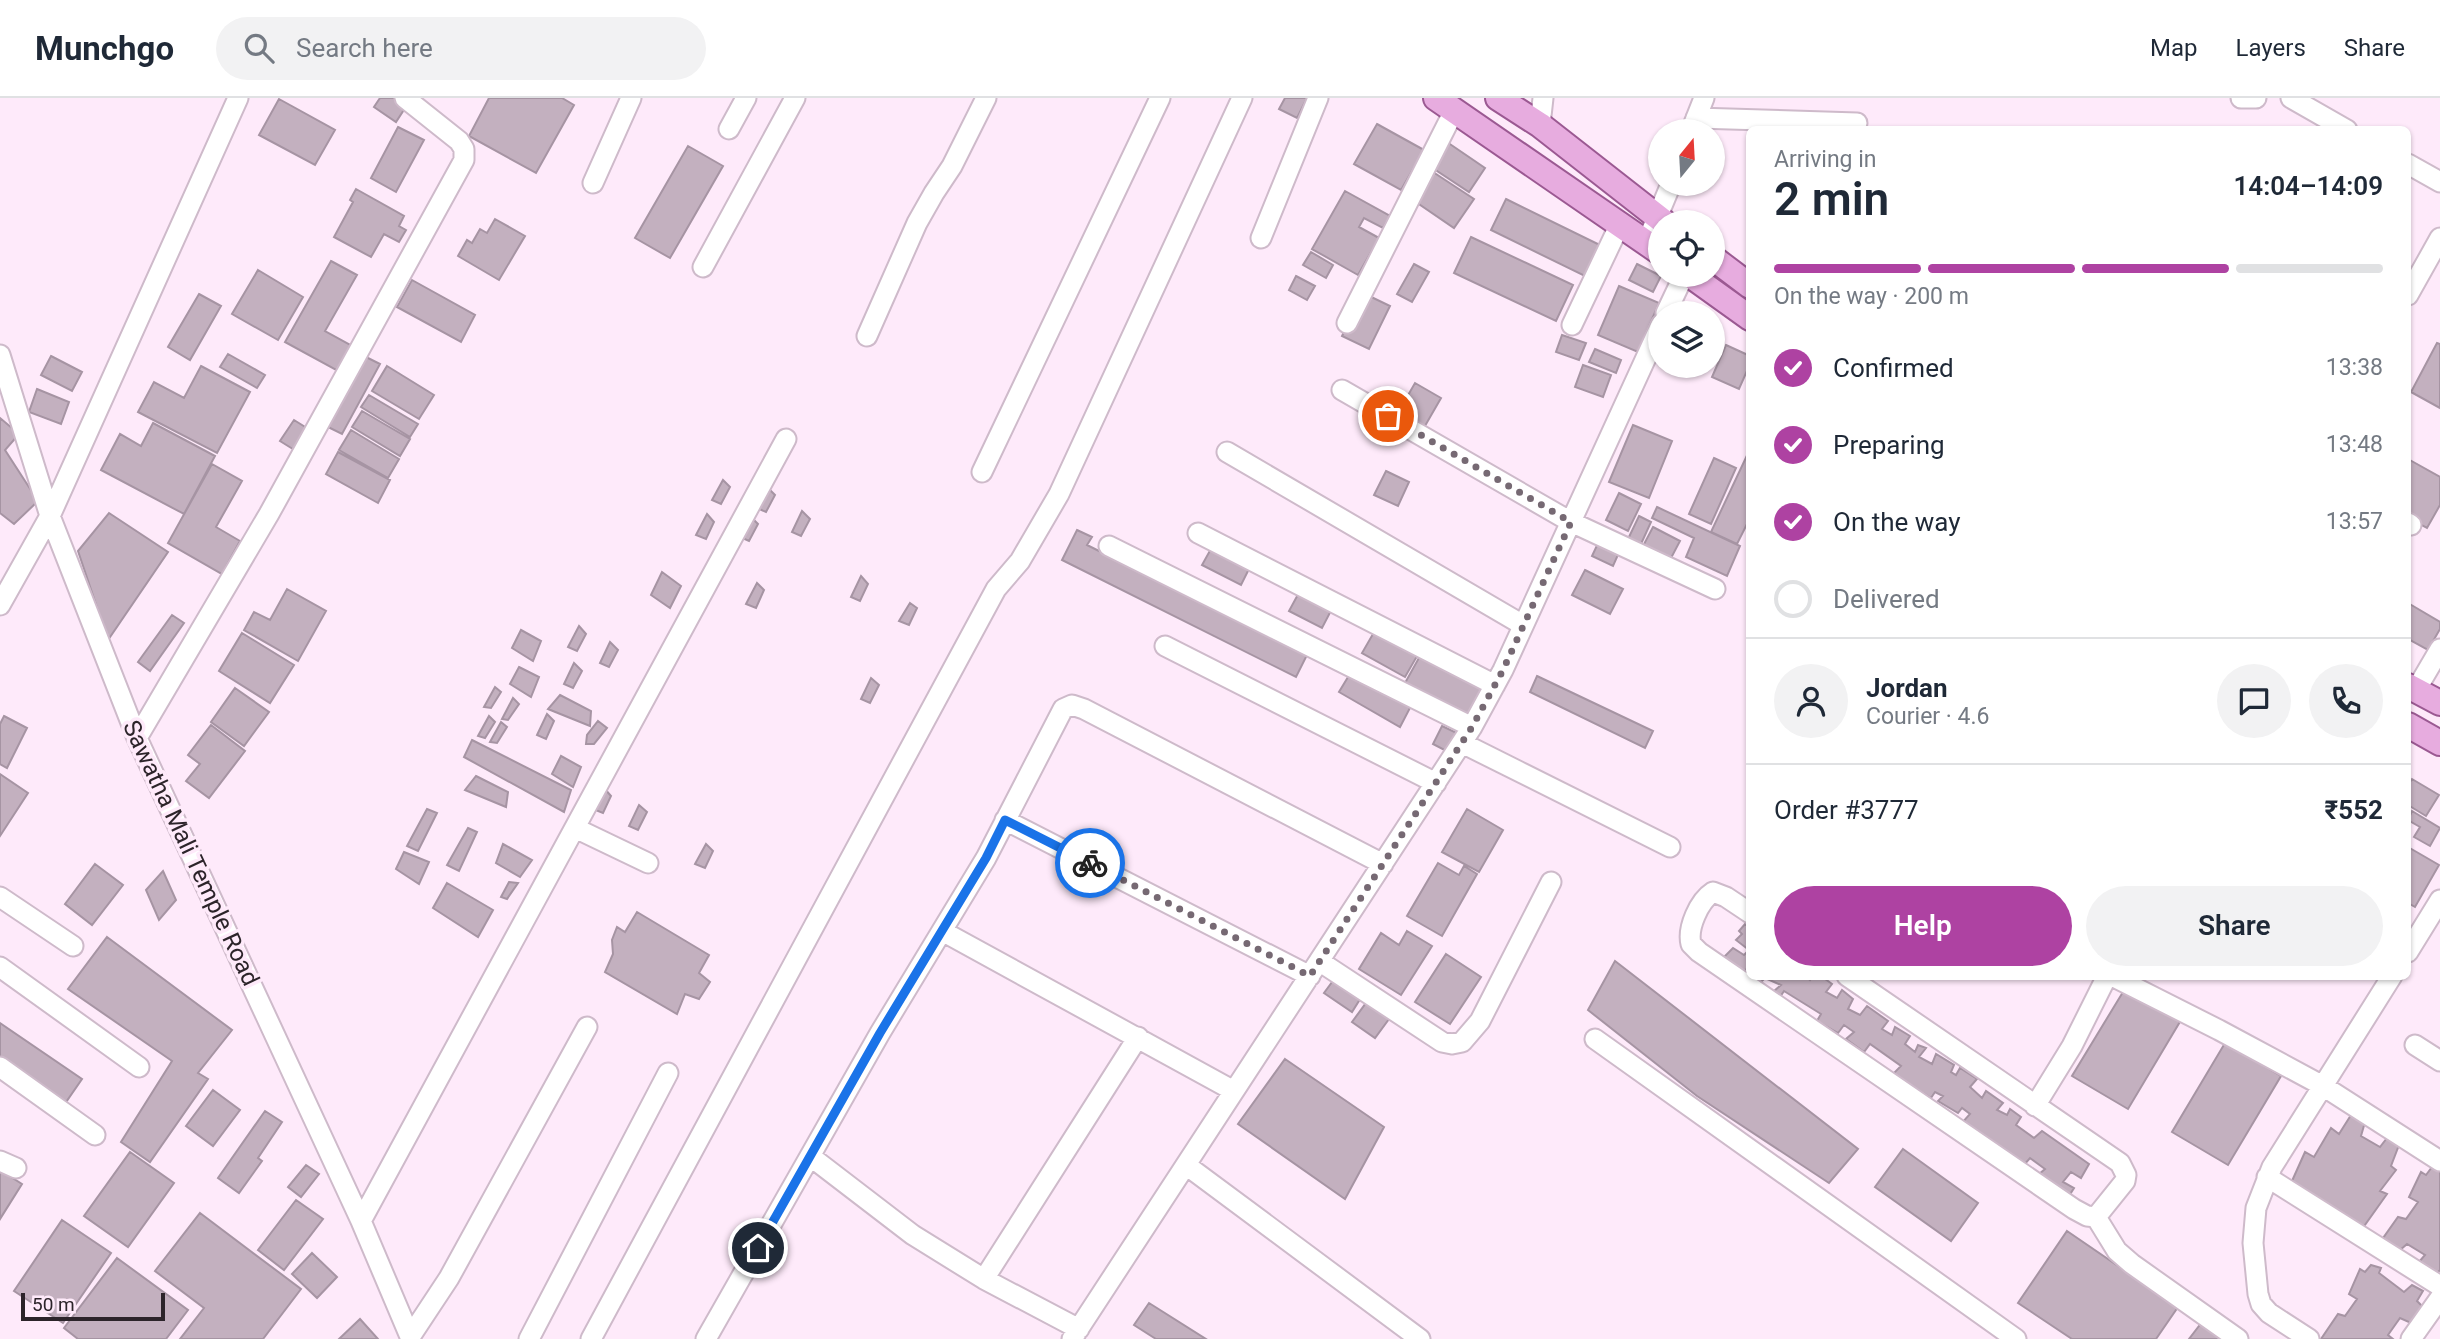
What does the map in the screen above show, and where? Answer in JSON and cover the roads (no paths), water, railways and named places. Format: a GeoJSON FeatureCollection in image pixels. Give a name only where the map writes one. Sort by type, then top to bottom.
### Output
{"type":"FeatureCollection","features":[{"type":"Feature","properties":{"kind":"main road"},"geometry":{"type":"LineString","coordinates":[[1499,98],[1540,125],[1648,210]]}},
{"type":"Feature","properties":{"kind":"main road"},"geometry":{"type":"LineString","coordinates":[[1445,104],[1648,244]]}},
{"type":"Feature","properties":{"kind":"main road"},"geometry":{"type":"LineString","coordinates":[[1725,267],[1746,283]]}},
{"type":"Feature","properties":{"kind":"main road"},"geometry":{"type":"LineString","coordinates":[[1707,287],[1746,315]]}},
{"type":"Feature","properties":{"kind":"main road"},"geometry":{"type":"LineString","coordinates":[[2412,688],[2440,703]]}},
{"type":"Feature","properties":{"kind":"main road"},"geometry":{"type":"LineString","coordinates":[[2411,727],[2440,743]]}},
{"type":"Feature","properties":{"kind":"street"},"geometry":{"type":"LineString","coordinates":[[0,605],[50,516],[238,98]]}},
{"type":"Feature","properties":{"kind":"street"},"geometry":{"type":"LineString","coordinates":[[137,738],[269,514],[464,160],[464,149],[459,141],[405,98]]}},
{"type":"Feature","properties":{"kind":"street"},"geometry":{"type":"LineString","coordinates":[[593,183],[631,98]]}},
{"type":"Feature","properties":{"kind":"street"},"geometry":{"type":"LineString","coordinates":[[729,129],[746,98]]}},
{"type":"Feature","properties":{"kind":"street"},"geometry":{"type":"LineString","coordinates":[[703,267],[795,98]]}},
{"type":"Feature","properties":{"kind":"street"},"geometry":{"type":"LineString","coordinates":[[867,336],[917,223],[952,166],[986,98]]}},
{"type":"Feature","properties":{"kind":"street"},"geometry":{"type":"LineString","coordinates":[[982,472],[1160,98]]}},
{"type":"Feature","properties":{"kind":"street"},"geometry":{"type":"LineString","coordinates":[[592,1339],[996,589],[1020,561],[1059,494],[1242,98]]}},
{"type":"Feature","properties":{"kind":"street"},"geometry":{"type":"LineString","coordinates":[[1261,238],[1318,98]]}},
{"type":"Feature","properties":{"kind":"street"},"geometry":{"type":"LineString","coordinates":[[1540,125],[1543,98]]}},
{"type":"Feature","properties":{"kind":"street"},"geometry":{"type":"LineString","coordinates":[[1696,119],[1704,98]]}},
{"type":"Feature","properties":{"kind":"street"},"geometry":{"type":"LineString","coordinates":[[2241,98],[2256,98]]}},
{"type":"Feature","properties":{"kind":"street"},"geometry":{"type":"LineString","coordinates":[[2291,98],[2340,126]]}},
{"type":"Feature","properties":{"kind":"street"},"geometry":{"type":"LineString","coordinates":[[1347,323],[1445,104]]}},
{"type":"Feature","properties":{"kind":"street"},"geometry":{"type":"LineString","coordinates":[[1726,125],[1857,123]]}},
{"type":"Feature","properties":{"kind":"street"},"geometry":{"type":"LineString","coordinates":[[2411,166],[2440,182]]}},
{"type":"Feature","properties":{"kind":"street"},"geometry":{"type":"LineString","coordinates":[[1572,325],[1620,223]]}},
{"type":"Feature","properties":{"kind":"street"},"geometry":{"type":"LineString","coordinates":[[2411,290],[2440,238]]}},
{"type":"Feature","properties":{"kind":"street"},"geometry":{"type":"LineString","coordinates":[[810,1156],[913,1235],[1076,1334],[1467,735],[1495,685],[1648,354]]}},
{"type":"Feature","properties":{"kind":"street","name":"Sawatha Mali Temple Road"},"geometry":{"type":"LineString","coordinates":[[0,355],[3,378],[50,516],[137,738],[361,1221],[411,1338]]}},
{"type":"Feature","properties":{"kind":"street"},"geometry":{"type":"LineString","coordinates":[[1342,390],[1571,522],[1715,590]]}},
{"type":"Feature","properties":{"kind":"street"},"geometry":{"type":"LineString","coordinates":[[361,1221],[786,439]]}},
{"type":"Feature","properties":{"kind":"street"},"geometry":{"type":"LineString","coordinates":[[1227,452],[1523,625]]}},
{"type":"Feature","properties":{"kind":"street"},"geometry":{"type":"LineString","coordinates":[[1198,533],[1495,685]]}},
{"type":"Feature","properties":{"kind":"street"},"geometry":{"type":"LineString","coordinates":[[1109,546],[1467,735],[1670,847]]}},
{"type":"Feature","properties":{"kind":"street"},"geometry":{"type":"LineString","coordinates":[[1165,646],[1436,783]]}},
{"type":"Feature","properties":{"kind":"street"},"geometry":{"type":"LineString","coordinates":[[2412,688],[2440,649]]}},
{"type":"Feature","properties":{"kind":"street"},"geometry":{"type":"LineString","coordinates":[[706,1339],[810,1156],[986,858],[1063,709],[1072,705],[1084,709],[1383,864]]}},
{"type":"Feature","properties":{"kind":"street"},"geometry":{"type":"LineString","coordinates":[[1005,820],[1315,968],[1442,1042],[1452,1044],[1462,1042],[1480,1021],[1551,882]]}},
{"type":"Feature","properties":{"kind":"street"},"geometry":{"type":"LineString","coordinates":[[575,828],[648,863]]}},
{"type":"Feature","properties":{"kind":"street"},"geometry":{"type":"LineString","coordinates":[[1746,910],[1713,892],[1707,896],[1690,928],[1691,944],[1699,953],[2074,1209],[2087,1216],[2096,1217]]}},
{"type":"Feature","properties":{"kind":"street"},"geometry":{"type":"LineString","coordinates":[[0,897],[73,946]]}},
{"type":"Feature","properties":{"kind":"street"},"geometry":{"type":"LineString","coordinates":[[2415,927],[2440,900]]}},
{"type":"Feature","properties":{"kind":"street"},"geometry":{"type":"LineString","coordinates":[[942,930],[1234,1091]]}},
{"type":"Feature","properties":{"kind":"street"},"geometry":{"type":"LineString","coordinates":[[0,967],[139,1067]]}},
{"type":"Feature","properties":{"kind":"street"},"geometry":{"type":"LineString","coordinates":[[1853,980],[2108,1154],[2124,1168],[2126,1181],[2096,1217]]}},
{"type":"Feature","properties":{"kind":"street"},"geometry":{"type":"LineString","coordinates":[[2035,1106],[2108,980]]}},
{"type":"Feature","properties":{"kind":"street"},"geometry":{"type":"LineString","coordinates":[[2118,980],[2323,1086],[2440,1161]]}},
{"type":"Feature","properties":{"kind":"street"},"geometry":{"type":"LineString","coordinates":[[2309,1339],[2269,1313],[2261,1304],[2253,1243],[2256,1208],[2267,1177],[2389,980]]}},
{"type":"Feature","properties":{"kind":"street"},"geometry":{"type":"LineString","coordinates":[[411,1338],[449,1278],[587,1027]]}},
{"type":"Feature","properties":{"kind":"street"},"geometry":{"type":"LineString","coordinates":[[984,1279],[1138,1037]]}},
{"type":"Feature","properties":{"kind":"street"},"geometry":{"type":"LineString","coordinates":[[1595,1039],[2016,1339]]}},
{"type":"Feature","properties":{"kind":"street"},"geometry":{"type":"LineString","coordinates":[[2415,1045],[2440,1061]]}},
{"type":"Feature","properties":{"kind":"street"},"geometry":{"type":"LineString","coordinates":[[0,1067],[95,1135]]}},
{"type":"Feature","properties":{"kind":"street"},"geometry":{"type":"LineString","coordinates":[[529,1339],[668,1073]]}},
{"type":"Feature","properties":{"kind":"street"},"geometry":{"type":"LineString","coordinates":[[1186,1165],[1420,1339]]}},
{"type":"Feature","properties":{"kind":"street"},"geometry":{"type":"LineString","coordinates":[[2267,1177],[2440,1286]]}},
{"type":"Feature","properties":{"kind":"street"},"geometry":{"type":"LineString","coordinates":[[2096,1217],[2117,1251],[2132,1264],[2238,1339]]}},
{"type":"Feature","properties":{"kind":"street"},"geometry":{"type":"LineString","coordinates":[[2411,1339],[2440,1298]]}}]}
